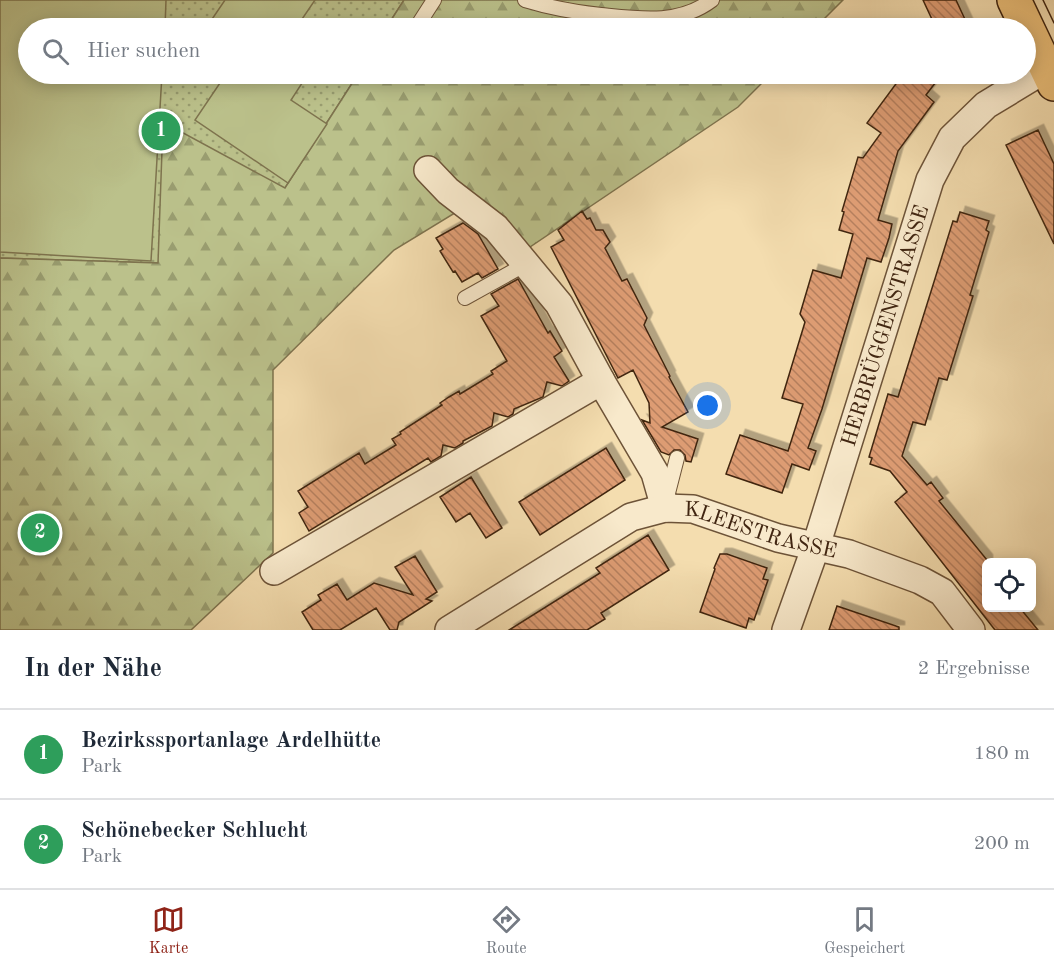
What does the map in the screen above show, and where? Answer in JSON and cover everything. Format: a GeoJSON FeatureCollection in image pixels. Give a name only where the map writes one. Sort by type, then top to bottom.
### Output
{"type":"FeatureCollection","features":[{"type":"Feature","properties":{"kind":"main road"},"geometry":{"type":"LineString","coordinates":[[1014,0],[1023,18]]}},
{"type":"Feature","properties":{"kind":"main road"},"geometry":{"type":"LineString","coordinates":[[1036,46],[1050,76]]}},
{"type":"Feature","properties":{"kind":"street","name":"HERBRÜGGENSTRASSE"},"geometry":{"type":"LineString","coordinates":[[1036,82],[1050,76]]}},
{"type":"Feature","properties":{"kind":"street","name":"HERBRÜGGENSTRASSE"},"geometry":{"type":"LineString","coordinates":[[786,630],[816,546],[930,180],[952,138],[986,105],[1032,84]]}},
{"type":"Feature","properties":{"kind":"street","name":"KLEESTRASSE"},"geometry":{"type":"LineString","coordinates":[[428,170],[448,191],[496,228],[559,304],[655,473],[665,508],[693,509],[778,538],[849,554],[928,584],[942,592],[971,630]]}},
{"type":"Feature","properties":{"kind":"street"},"geometry":{"type":"LineString","coordinates":[[274,571],[601,381]]}},
{"type":"Feature","properties":{"kind":"street"},"geometry":{"type":"LineString","coordinates":[[449,630],[631,517],[665,508]]}},
{"type":"Feature","properties":{"kind":"lane"},"geometry":{"type":"LineString","coordinates":[[422,18],[434,0]]}},
{"type":"Feature","properties":{"kind":"lane"},"geometry":{"type":"LineString","coordinates":[[525,0],[556,9],[630,18]]}},
{"type":"Feature","properties":{"kind":"lane"},"geometry":{"type":"LineString","coordinates":[[670,18],[689,12],[712,0]]}},
{"type":"Feature","properties":{"kind":"lane"},"geometry":{"type":"LineString","coordinates":[[465,298],[526,264]]}},
{"type":"Feature","properties":{"kind":"lane"},"geometry":{"type":"LineString","coordinates":[[665,508],[677,458]]}},
{"type":"Feature","properties":{"kind":"green space"},"geometry":{"type":"Polygon","coordinates":[[[0,0],[404,0],[392,18],[18,18],[18,84],[352,84],[285,188],[159,263],[0,258],[0,0]]]}},
{"type":"Feature","properties":{"kind":"green space"},"geometry":{"type":"Polygon","coordinates":[[[0,0],[166,0],[165,18],[18,18],[18,84],[161,84],[151,261],[0,252],[0,0]]]}},
{"type":"Feature","properties":{"kind":"green space"},"geometry":{"type":"Polygon","coordinates":[[[225,0],[315,0],[303,18],[213,18],[225,0]]]}},
{"type":"Feature","properties":{"kind":"green space"},"geometry":{"type":"Polygon","coordinates":[[[404,0],[843,0],[825,18],[392,18],[404,0]]]}},
{"type":"Feature","properties":{"kind":"green space"},"geometry":{"type":"Polygon","coordinates":[[[219,84],[301,84],[291,100],[327,124],[288,183],[195,120],[219,84]]]}},
{"type":"Feature","properties":{"kind":"green space"},"geometry":{"type":"Polygon","coordinates":[[[352,84],[761,84],[738,107],[521,253],[476,200],[394,250],[273,370],[273,553],[191,630],[0,630],[0,258],[158,263],[163,122],[285,188],[352,84]]]}},
{"type":"Feature","properties":{"kind":"building"},"geometry":{"type":"Polygon","coordinates":[[[923,0],[956,0],[964,18],[931,18],[923,0]]]}},
{"type":"Feature","properties":{"kind":"building"},"geometry":{"type":"Polygon","coordinates":[[[896,84],[934,84],[926,95],[934,102],[898,151],[878,220],[892,224],[889,238],[881,262],[867,258],[822,409],[808,448],[816,451],[809,470],[792,464],[782,493],[726,474],[740,435],[788,451],[803,404],[782,398],[805,322],[800,314],[813,270],[841,278],[853,234],[839,230],[844,212],[842,211],[858,157],[863,158],[881,133],[867,123],[896,84]]]}},
{"type":"Feature","properties":{"kind":"building"},"geometry":{"type":"Polygon","coordinates":[[[1038,130],[1054,164],[1054,244],[1006,145],[1038,130]]]}},
{"type":"Feature","properties":{"kind":"building"},"geometry":{"type":"Polygon","coordinates":[[[582,211],[587,219],[590,218],[596,230],[603,230],[610,242],[605,248],[622,281],[627,279],[647,318],[644,325],[688,412],[662,427],[698,439],[691,462],[686,461],[685,455],[680,450],[674,450],[669,455],[661,452],[642,420],[650,423],[649,403],[633,370],[618,378],[551,247],[564,240],[558,230],[582,211]]]}},
{"type":"Feature","properties":{"kind":"building"},"geometry":{"type":"Polygon","coordinates":[[[960,212],[989,221],[986,230],[989,232],[970,295],[973,296],[947,380],[939,378],[925,425],[913,422],[902,456],[927,485],[931,482],[943,498],[939,501],[985,558],[982,558],[982,612],[1023,612],[1038,630],[995,630],[895,502],[907,492],[890,471],[870,464],[872,458],[869,457],[888,394],[898,397],[953,221],[957,222],[960,212]]]}},
{"type":"Feature","properties":{"kind":"building"},"geometry":{"type":"Polygon","coordinates":[[[463,223],[478,234],[498,269],[482,278],[478,273],[462,282],[440,251],[443,249],[436,238],[463,223]]]}},
{"type":"Feature","properties":{"kind":"building"},"geometry":{"type":"Polygon","coordinates":[[[518,279],[548,333],[550,331],[562,351],[554,357],[569,381],[562,386],[547,382],[543,397],[514,409],[513,414],[508,417],[494,413],[492,426],[463,441],[455,448],[443,445],[441,456],[431,462],[428,458],[309,531],[299,513],[308,507],[298,491],[359,453],[365,464],[396,445],[392,439],[401,434],[400,432],[442,405],[440,403],[449,397],[459,391],[460,394],[493,374],[491,371],[507,361],[481,316],[499,306],[491,294],[518,279]]]}},
{"type":"Feature","properties":{"kind":"building"},"geometry":{"type":"Polygon","coordinates":[[[606,448],[625,480],[540,535],[519,502],[606,448]]]}},
{"type":"Feature","properties":{"kind":"building"},"geometry":{"type":"Polygon","coordinates":[[[471,477],[502,528],[486,538],[470,513],[456,522],[440,497],[471,477]]]}},
{"type":"Feature","properties":{"kind":"building"},"geometry":{"type":"Polygon","coordinates":[[[648,535],[669,570],[601,613],[605,619],[587,630],[509,630],[600,573],[596,568],[648,535]]]}},
{"type":"Feature","properties":{"kind":"building"},"geometry":{"type":"Polygon","coordinates":[[[720,554],[727,554],[767,568],[763,579],[768,580],[754,620],[749,618],[746,628],[700,612],[720,554]]]}},
{"type":"Feature","properties":{"kind":"building"},"geometry":{"type":"Polygon","coordinates":[[[415,556],[437,592],[426,599],[432,601],[399,622],[397,630],[390,630],[376,608],[340,630],[313,630],[302,612],[321,600],[318,595],[337,584],[347,600],[374,583],[413,595],[395,567],[415,556]]]}},
{"type":"Feature","properties":{"kind":"building"},"geometry":{"type":"Polygon","coordinates":[[[837,606],[899,627],[899,630],[829,630],[837,606]]]}},
{"type":"Feature","properties":{"kind":"tram line"},"geometry":{"type":"LineString","coordinates":[[1043,0],[1054,23]]}},
{"type":"Feature","properties":{"kind":"place","name":"Bezirkssportanlage Ardelhütte"},"geometry":{"type":"Point","coordinates":[161,131]}},
{"type":"Feature","properties":{"kind":"place","name":"Schönebecker Schlucht"},"geometry":{"type":"Point","coordinates":[40,533]}}]}
